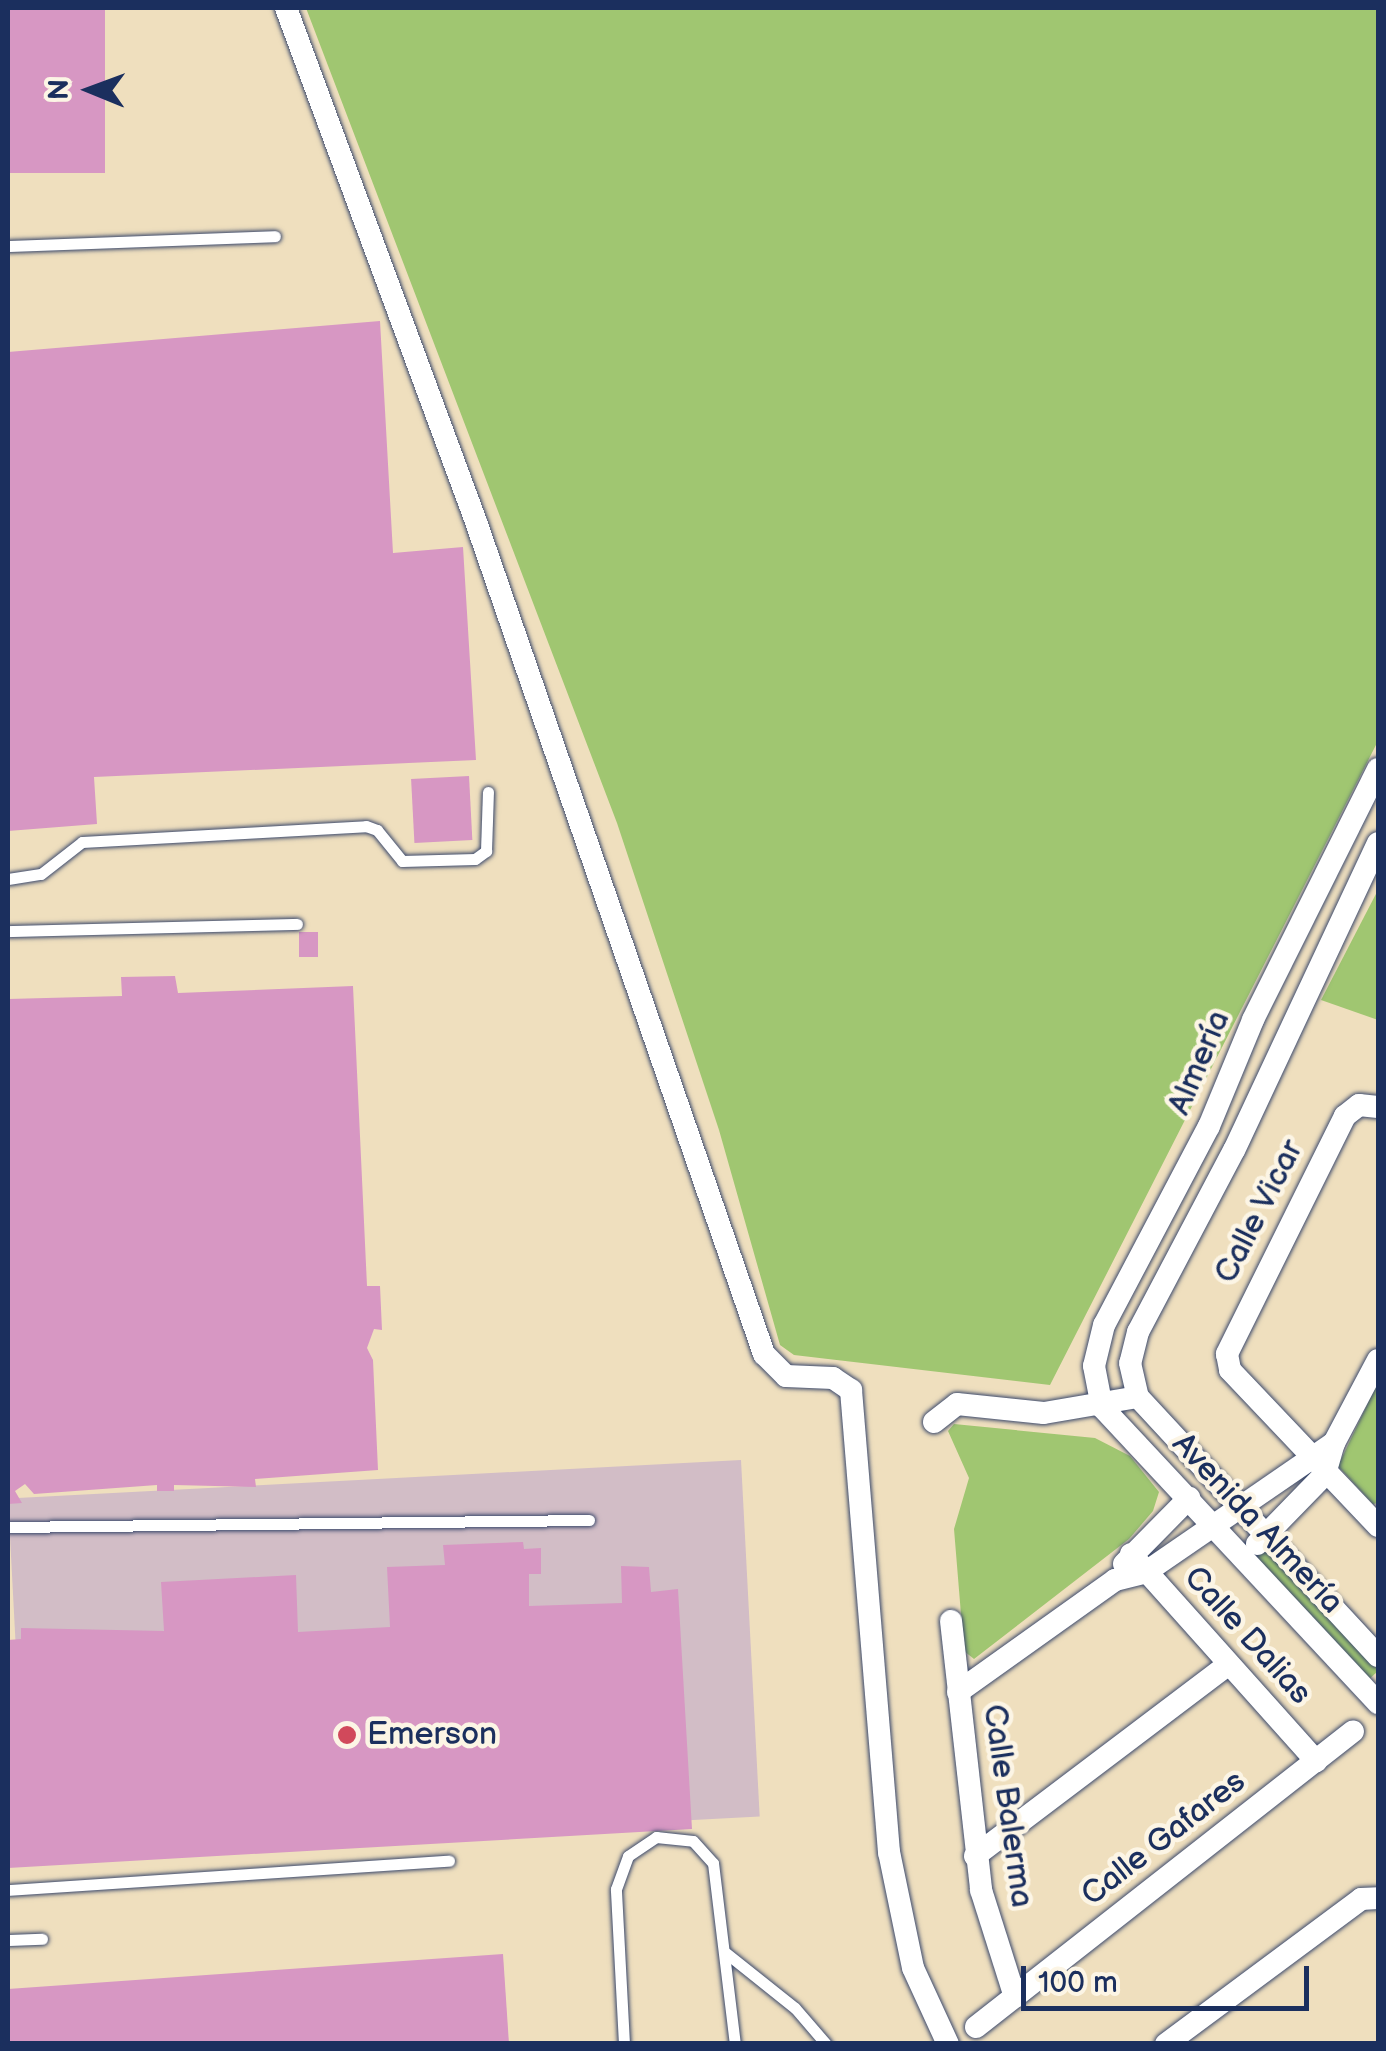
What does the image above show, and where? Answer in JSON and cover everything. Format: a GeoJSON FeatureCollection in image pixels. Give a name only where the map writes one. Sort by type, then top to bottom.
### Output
{"type":"FeatureCollection","features":[{"type":"Feature","properties":{"kind":"street"},"geometry":{"type":"LineString","coordinates":[[286,8],[494,574],[764,1354],[786,1376],[833,1378],[851,1390],[889,1852],[913,1968],[948,2044]]}},
{"type":"Feature","properties":{"kind":"street","name":"Almería"},"geometry":{"type":"LineString","coordinates":[[1098,1396],[1104,1325],[1209,1126],[1297,930],[1378,769]]}},
{"type":"Feature","properties":{"kind":"street","name":"Almería"},"geometry":{"type":"LineString","coordinates":[[1138,1397],[1130,1363],[1138,1332],[1234,1150],[1325,947],[1378,842]]}},
{"type":"Feature","properties":{"kind":"street"},"geometry":{"type":"LineString","coordinates":[[1297,930],[1325,947]]}},
{"type":"Feature","properties":{"kind":"street","name":"Calle Vicar"},"geometry":{"type":"LineString","coordinates":[[1318,1466],[1230,1370],[1227,1354],[1344,1116],[1369,1106]]}},
{"type":"Feature","properties":{"kind":"street"},"geometry":{"type":"LineString","coordinates":[[1244,1556],[1266,1535],[1334,1443],[1378,1360]]}},
{"type":"Feature","properties":{"kind":"street"},"geometry":{"type":"LineString","coordinates":[[934,1422],[957,1404],[1044,1414],[1098,1396],[1138,1397]]}},
{"type":"Feature","properties":{"kind":"street","name":"Avenida Almería"},"geometry":{"type":"LineString","coordinates":[[1098,1396],[1378,1702]]}},
{"type":"Feature","properties":{"kind":"street","name":"Avenida Almería"},"geometry":{"type":"LineString","coordinates":[[1138,1397],[1378,1656]]}},
{"type":"Feature","properties":{"kind":"street"},"geometry":{"type":"LineString","coordinates":[[958,1692],[1115,1580],[1146,1572],[1213,1525],[1318,1466]]}},
{"type":"Feature","properties":{"kind":"street"},"geometry":{"type":"LineString","coordinates":[[1318,1466],[1378,1526]]}},
{"type":"Feature","properties":{"kind":"street"},"geometry":{"type":"LineString","coordinates":[[1115,1580],[1131,1554],[1188,1498]]}},
{"type":"Feature","properties":{"kind":"street","name":"Calle Dalias"},"geometry":{"type":"LineString","coordinates":[[1131,1554],[1226,1666],[1316,1761]]}},
{"type":"Feature","properties":{"kind":"street","name":"Calle Balerma"},"geometry":{"type":"LineString","coordinates":[[950,1621],[976,1856],[1015,1997]]}},
{"type":"Feature","properties":{"kind":"street"},"geometry":{"type":"LineString","coordinates":[[976,1856],[1226,1666]]}},
{"type":"Feature","properties":{"kind":"street","name":"Calle Gafares"},"geometry":{"type":"LineString","coordinates":[[976,2027],[1353,1731]]}},
{"type":"Feature","properties":{"kind":"street"},"geometry":{"type":"LineString","coordinates":[[1166,2044],[1361,1899],[1378,1898]]}},
{"type":"Feature","properties":{"kind":"lane"},"geometry":{"type":"LineString","coordinates":[[8,246],[275,236]]}},
{"type":"Feature","properties":{"kind":"lane"},"geometry":{"type":"LineString","coordinates":[[8,879],[41,874],[82,842],[366,826],[378,830],[402,861],[480,858],[488,792]]}},
{"type":"Feature","properties":{"kind":"lane"},"geometry":{"type":"LineString","coordinates":[[8,931],[297,924]]}},
{"type":"Feature","properties":{"kind":"lane"},"geometry":{"type":"LineString","coordinates":[[8,1527],[589,1520]]}},
{"type":"Feature","properties":{"kind":"lane"},"geometry":{"type":"LineString","coordinates":[[624,2044],[616,1889],[628,1856],[641,1844],[676,1837],[704,1849],[718,1877],[734,2044]]}},
{"type":"Feature","properties":{"kind":"lane"},"geometry":{"type":"LineString","coordinates":[[8,1890],[449,1861]]}},
{"type":"Feature","properties":{"kind":"lane"},"geometry":{"type":"LineString","coordinates":[[8,1940],[42,1939]]}},
{"type":"Feature","properties":{"kind":"lane"},"geometry":{"type":"LineString","coordinates":[[726,1953],[796,2008],[826,2044]]}},
{"type":"Feature","properties":{"kind":"shaded area","name":"Emerson"},"geometry":{"type":"Polygon","coordinates":[[[741,1460],[760,1817],[27,1855],[8,1498],[741,1460]]]}},
{"type":"Feature","properties":{"kind":"green space"},"geometry":{"type":"Polygon","coordinates":[[[306,8],[1378,8],[1378,741],[1050,1385],[794,1355],[780,1345],[719,1130],[617,823],[306,8]]]}},
{"type":"Feature","properties":{"kind":"green space"},"geometry":{"type":"Polygon","coordinates":[[[1378,890],[1378,1020],[1321,1000],[1378,890]]]}},
{"type":"Feature","properties":{"kind":"green space"},"geometry":{"type":"Polygon","coordinates":[[[1378,1382],[1378,1503],[1373,1504],[1338,1466],[1378,1382]]]}},
{"type":"Feature","properties":{"kind":"green space"},"geometry":{"type":"Polygon","coordinates":[[[954,1424],[1095,1438],[1130,1456],[1159,1492],[1153,1511],[1129,1539],[974,1659],[964,1651],[954,1529],[969,1478],[948,1431],[954,1424]]]}},
{"type":"Feature","properties":{"kind":"green space"},"geometry":{"type":"Polygon","coordinates":[[[1265,1548],[1378,1669],[1370,1678],[1256,1556],[1265,1548]]]}},
{"type":"Feature","properties":{"kind":"building"},"geometry":{"type":"Polygon","coordinates":[[[8,8],[105,8],[105,173],[8,173],[8,8]]]}},
{"type":"Feature","properties":{"kind":"building"},"geometry":{"type":"Polygon","coordinates":[[[380,321],[393,553],[463,547],[476,760],[94,777],[97,824],[8,831],[8,352],[380,321]]]}},
{"type":"Feature","properties":{"kind":"building"},"geometry":{"type":"Polygon","coordinates":[[[469,776],[472,840],[414,843],[411,779],[469,776]]]}},
{"type":"Feature","properties":{"kind":"building"},"geometry":{"type":"Polygon","coordinates":[[[299,932],[318,932],[318,957],[299,957],[299,932]]]}},
{"type":"Feature","properties":{"kind":"building"},"geometry":{"type":"Polygon","coordinates":[[[175,976],[178,993],[353,986],[367,1286],[380,1286],[382,1330],[374,1329],[367,1348],[373,1360],[378,1470],[255,1479],[256,1487],[174,1485],[174,1491],[157,1491],[157,1485],[34,1494],[25,1484],[15,1491],[22,1503],[8,1504],[8,999],[122,996],[121,977],[175,976]]]}},
{"type":"Feature","properties":{"kind":"building","name":"Emerson"},"geometry":{"type":"Polygon","coordinates":[[[523,1542],[524,1549],[541,1548],[541,1574],[529,1574],[529,1606],[622,1603],[621,1566],[649,1567],[651,1592],[678,1589],[692,1829],[8,1868],[8,1640],[21,1639],[21,1628],[164,1631],[161,1582],[296,1575],[298,1632],[390,1627],[387,1567],[445,1565],[443,1545],[523,1542]]]}},
{"type":"Feature","properties":{"kind":"building"},"geometry":{"type":"Polygon","coordinates":[[[503,1954],[509,2044],[8,2044],[8,1989],[503,1954]]]}},
{"type":"Feature","properties":{"kind":"place","name":"Emerson"},"geometry":{"type":"Point","coordinates":[347,1735]}}]}
